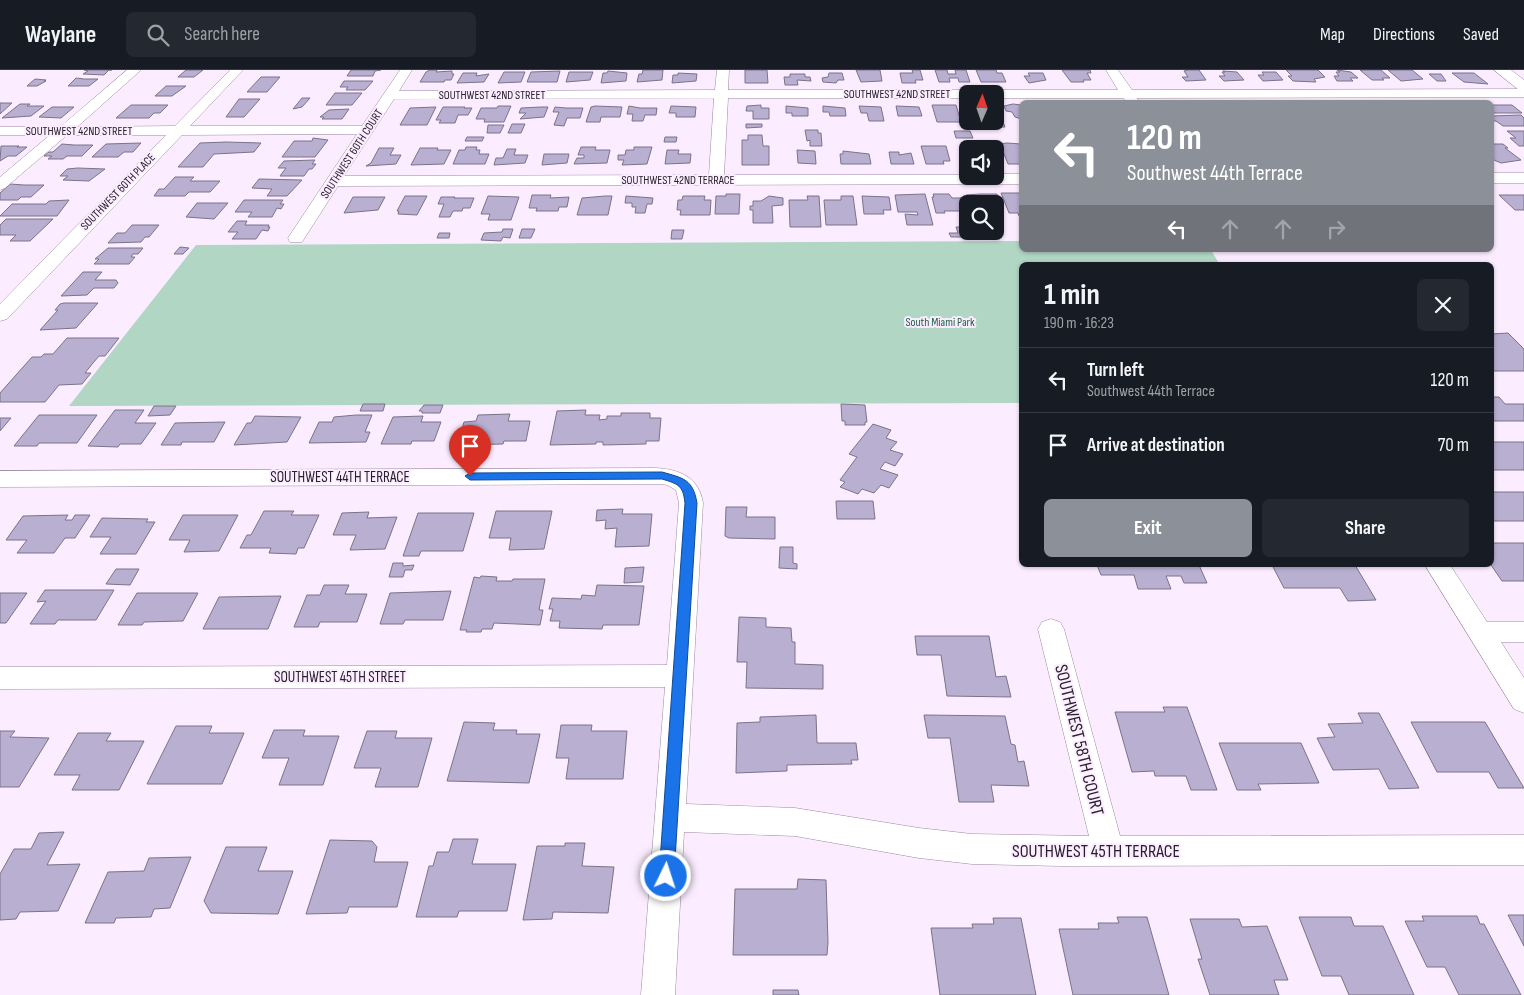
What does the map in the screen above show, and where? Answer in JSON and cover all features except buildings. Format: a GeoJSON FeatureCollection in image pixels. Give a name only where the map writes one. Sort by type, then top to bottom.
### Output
{"type":"FeatureCollection","features":[{"type":"Feature","properties":{"kind":"main road"},"geometry":{"type":"LineString","coordinates":[[1500,70],[1524,87]]}},
{"type":"Feature","properties":{"kind":"street"},"geometry":{"type":"LineString","coordinates":[[0,185],[135,70]]}},
{"type":"Feature","properties":{"kind":"street","name":"SOUTHWEST 60TH PLACE"},"geometry":{"type":"LineString","coordinates":[[0,315],[237,70]]}},
{"type":"Feature","properties":{"kind":"street","name":"SOUTHWEST 60TH COURT"},"geometry":{"type":"LineString","coordinates":[[296,238],[406,70]]}},
{"type":"Feature","properties":{"kind":"street"},"geometry":{"type":"LineString","coordinates":[[716,180],[723,70]]}},
{"type":"Feature","properties":{"kind":"street"},"geometry":{"type":"LineString","coordinates":[[1112,70],[1130,98]]}},
{"type":"Feature","properties":{"kind":"street","name":"SOUTHWEST 42ND STREET"},"geometry":{"type":"LineString","coordinates":[[390,96],[721,94],[1130,98],[1524,92]]}},
{"type":"Feature","properties":{"kind":"street","name":"SOUTHWEST 42ND STREET"},"geometry":{"type":"LineString","coordinates":[[0,131],[367,130]]}},
{"type":"Feature","properties":{"kind":"street"},"geometry":{"type":"LineString","coordinates":[[1494,178],[1524,178]]}},
{"type":"Feature","properties":{"kind":"street","name":"SOUTHWEST 42ND TERRACE"},"geometry":{"type":"LineString","coordinates":[[334,181],[1019,179]]}},
{"type":"Feature","properties":{"kind":"street","name":"SOUTHWEST 44TH TERRACE"},"geometry":{"type":"LineString","coordinates":[[0,479],[668,476],[679,480],[687,486],[691,497],[680,676]]}},
{"type":"Feature","properties":{"kind":"street"},"geometry":{"type":"LineString","coordinates":[[1438,567],[1524,701]]}},
{"type":"Feature","properties":{"kind":"street","name":"SOUTHWEST 58TH COURT"},"geometry":{"type":"LineString","coordinates":[[1051,629],[1108,852]]}},
{"type":"Feature","properties":{"kind":"street"},"geometry":{"type":"LineString","coordinates":[[1479,632],[1524,632]]}},
{"type":"Feature","properties":{"kind":"street"},"geometry":{"type":"LineString","coordinates":[[658,995],[680,676]]}},
{"type":"Feature","properties":{"kind":"street","name":"SOUTHWEST 45TH STREET"},"geometry":{"type":"LineString","coordinates":[[0,678],[680,676]]}},
{"type":"Feature","properties":{"kind":"street","name":"SOUTHWEST 45TH TERRACE"},"geometry":{"type":"LineString","coordinates":[[670,817],[795,822],[919,843],[972,849],[1108,852],[1524,850]]}},
{"type":"Feature","properties":{"kind":"green space","name":"South Miami Park"},"geometry":{"type":"Polygon","coordinates":[[[1019,241],[1019,252],[1212,252],[1218,262],[1019,262],[1019,403],[69,406],[196,245],[1019,241]]]}},
{"type":"Feature","properties":{"kind":"route"},"geometry":{"type":"LineString","coordinates":[[470,476],[662,476],[679,480],[689,490],[691,503],[666,876]]}}]}
